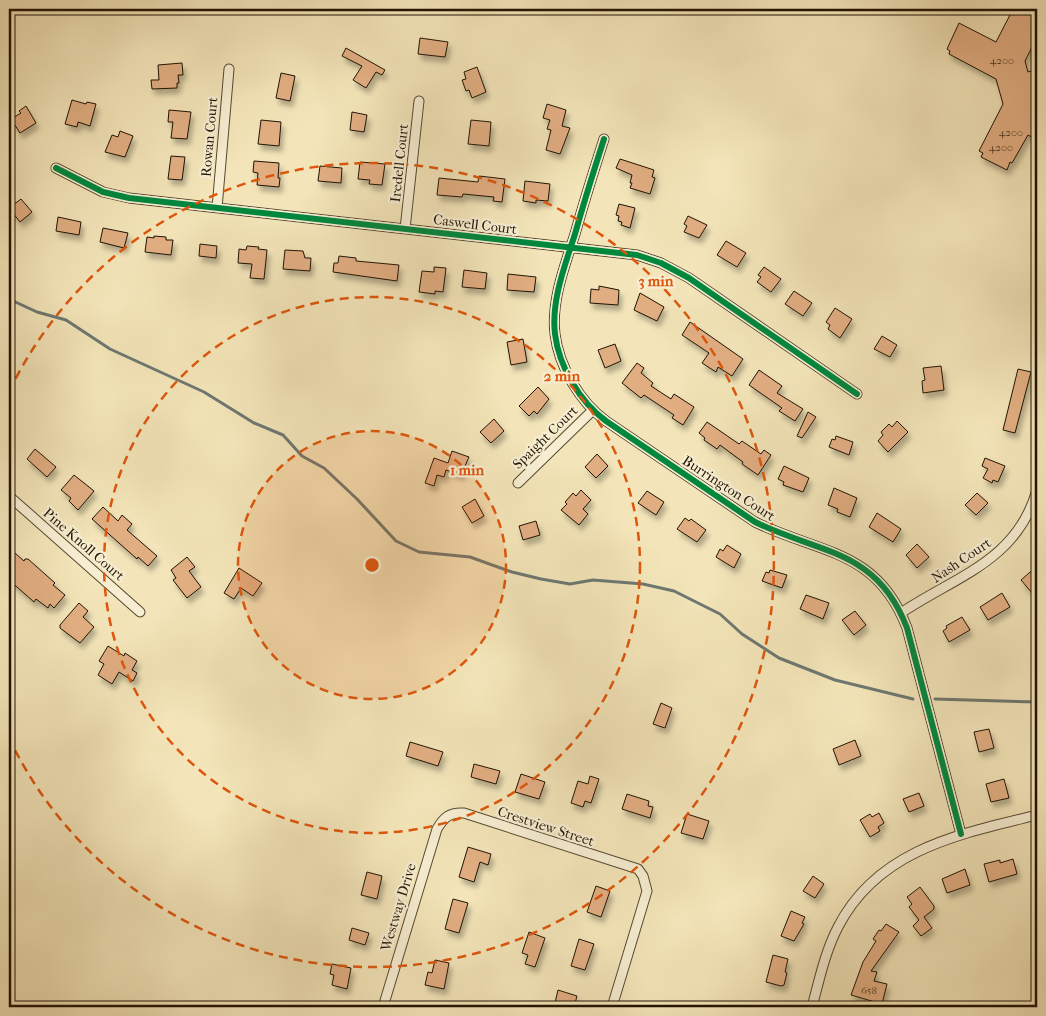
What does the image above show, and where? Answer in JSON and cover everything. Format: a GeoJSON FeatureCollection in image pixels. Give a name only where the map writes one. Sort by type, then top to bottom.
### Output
{"type":"FeatureCollection","features":[{"type":"Feature","properties":{"kind":"street","name":"Rowan Court"},"geometry":{"type":"LineString","coordinates":[[217,208],[229,68]]}},
{"type":"Feature","properties":{"kind":"street","name":"Iredell Court"},"geometry":{"type":"LineString","coordinates":[[405,228],[419,101]]}},
{"type":"Feature","properties":{"kind":"street","name":"Burrington Court"},"geometry":{"type":"LineString","coordinates":[[604,139],[559,288],[555,334],[563,364],[577,391],[592,411],[755,522],[773,531],[829,550],[858,564],[881,584],[902,613],[907,628],[961,834]]}},
{"type":"Feature","properties":{"kind":"street","name":"Caswell Court"},"geometry":{"type":"LineString","coordinates":[[56,168],[75,179],[116,196],[129,198],[637,254],[661,263],[688,278],[857,394]]}},
{"type":"Feature","properties":{"kind":"street","name":"Spaight Court"},"geometry":{"type":"LineString","coordinates":[[518,483],[592,411]]}},
{"type":"Feature","properties":{"kind":"street","name":"Nash Court"},"geometry":{"type":"LineString","coordinates":[[902,613],[981,565],[1006,546],[1018,532],[1027,517],[1037,490]]}},
{"type":"Feature","properties":{"kind":"street","name":"Pine Knoll Court"},"geometry":{"type":"LineString","coordinates":[[9,496],[140,612]]}},
{"type":"Feature","properties":{"kind":"street","name":"Crestview Street"},"geometry":{"type":"LineString","coordinates":[[446,817],[456,813],[464,813],[638,870],[643,876],[647,891],[612,1007]]}},
{"type":"Feature","properties":{"kind":"street"},"geometry":{"type":"LineString","coordinates":[[812,1007],[827,954],[837,928],[856,899],[881,874],[925,847],[961,834],[1037,815]]}},
{"type":"Feature","properties":{"kind":"street","name":"Westway Drive"},"geometry":{"type":"LineString","coordinates":[[383,1007],[430,848],[437,829],[446,817]]}},
{"type":"Feature","properties":{"kind":"building"},"geometry":{"type":"Polygon","coordinates":[[[1017,10],[1024,14],[1027,10],[1037,15],[1037,37],[1025,61],[1028,72],[1034,70],[1037,79],[1037,140],[1028,135],[1012,163],[1010,162],[1007,170],[981,157],[983,153],[979,151],[1003,104],[996,79],[949,54],[950,51],[947,49],[959,23],[996,42],[1011,13],[1014,15],[1017,10]]]}},
{"type":"Feature","properties":{"kind":"building"},"geometry":{"type":"Polygon","coordinates":[[[420,38],[448,42],[445,57],[418,54],[420,38]]]}},
{"type":"Feature","properties":{"kind":"building"},"geometry":{"type":"Polygon","coordinates":[[[346,48],[385,70],[382,75],[376,72],[366,88],[353,80],[362,66],[342,56],[346,48]]]}},
{"type":"Feature","properties":{"kind":"building"},"geometry":{"type":"Polygon","coordinates":[[[182,63],[183,75],[178,75],[179,83],[177,83],[177,88],[152,89],[151,80],[159,80],[158,65],[182,63]]]}},
{"type":"Feature","properties":{"kind":"building"},"geometry":{"type":"Polygon","coordinates":[[[477,67],[486,92],[472,98],[469,90],[466,91],[462,80],[466,79],[464,72],[477,67]]]}},
{"type":"Feature","properties":{"kind":"building"},"geometry":{"type":"Polygon","coordinates":[[[281,73],[295,76],[290,101],[276,98],[281,73]]]}},
{"type":"Feature","properties":{"kind":"building"},"geometry":{"type":"Polygon","coordinates":[[[72,100],[86,104],[87,102],[96,104],[90,126],[78,122],[77,127],[65,124],[72,100]]]}},
{"type":"Feature","properties":{"kind":"building"},"geometry":{"type":"Polygon","coordinates":[[[547,104],[566,110],[562,126],[570,128],[560,154],[546,150],[551,130],[547,129],[550,120],[543,118],[547,104]]]}},
{"type":"Feature","properties":{"kind":"building"},"geometry":{"type":"Polygon","coordinates":[[[26,106],[36,123],[20,133],[11,119],[21,113],[19,111],[26,106]]]}},
{"type":"Feature","properties":{"kind":"building"},"geometry":{"type":"Polygon","coordinates":[[[169,110],[191,112],[187,139],[171,138],[173,122],[168,122],[169,110]]]}},
{"type":"Feature","properties":{"kind":"building"},"geometry":{"type":"Polygon","coordinates":[[[352,112],[367,115],[364,132],[350,130],[352,112]]]}},
{"type":"Feature","properties":{"kind":"building"},"geometry":{"type":"Polygon","coordinates":[[[261,120],[281,122],[279,146],[258,144],[261,120]]]}},
{"type":"Feature","properties":{"kind":"building"},"geometry":{"type":"Polygon","coordinates":[[[471,120],[491,122],[489,146],[468,144],[471,120]]]}},
{"type":"Feature","properties":{"kind":"building"},"geometry":{"type":"Polygon","coordinates":[[[120,131],[133,136],[125,157],[105,152],[112,135],[118,137],[120,131]]]}},
{"type":"Feature","properties":{"kind":"building"},"geometry":{"type":"Polygon","coordinates":[[[171,156],[185,157],[182,180],[168,179],[171,156]]]}},
{"type":"Feature","properties":{"kind":"building"},"geometry":{"type":"Polygon","coordinates":[[[620,159],[654,170],[652,177],[655,178],[650,194],[630,188],[632,175],[616,168],[620,159]]]}},
{"type":"Feature","properties":{"kind":"building"},"geometry":{"type":"Polygon","coordinates":[[[254,161],[279,163],[279,187],[257,185],[258,173],[253,172],[254,161]]]}},
{"type":"Feature","properties":{"kind":"building"},"geometry":{"type":"Polygon","coordinates":[[[360,162],[385,164],[382,185],[369,184],[370,180],[358,179],[360,162]]]}},
{"type":"Feature","properties":{"kind":"building"},"geometry":{"type":"Polygon","coordinates":[[[320,166],[342,168],[341,183],[318,181],[320,166]]]}},
{"type":"Feature","properties":{"kind":"building"},"geometry":{"type":"Polygon","coordinates":[[[479,176],[505,179],[502,202],[493,201],[494,197],[463,194],[462,197],[437,195],[439,178],[478,182],[479,176]]]}},
{"type":"Feature","properties":{"kind":"building"},"geometry":{"type":"Polygon","coordinates":[[[525,181],[550,184],[548,201],[536,200],[536,203],[523,201],[525,181]]]}},
{"type":"Feature","properties":{"kind":"building"},"geometry":{"type":"Polygon","coordinates":[[[21,199],[32,212],[20,222],[9,208],[21,199]]]}},
{"type":"Feature","properties":{"kind":"building"},"geometry":{"type":"Polygon","coordinates":[[[619,204],[635,208],[630,228],[621,225],[622,222],[618,221],[619,216],[616,215],[619,204]]]}},
{"type":"Feature","properties":{"kind":"building"},"geometry":{"type":"Polygon","coordinates":[[[688,216],[707,225],[699,238],[684,232],[687,226],[684,224],[688,216]]]}},
{"type":"Feature","properties":{"kind":"building"},"geometry":{"type":"Polygon","coordinates":[[[58,217],[81,222],[79,235],[56,231],[58,217]]]}},
{"type":"Feature","properties":{"kind":"building"},"geometry":{"type":"Polygon","coordinates":[[[103,228],[128,233],[124,248],[100,242],[103,228]]]}},
{"type":"Feature","properties":{"kind":"building"},"geometry":{"type":"Polygon","coordinates":[[[154,236],[173,240],[171,255],[145,252],[147,237],[154,238],[154,236]]]}},
{"type":"Feature","properties":{"kind":"building"},"geometry":{"type":"Polygon","coordinates":[[[726,241],[746,253],[737,267],[717,255],[726,241]]]}},
{"type":"Feature","properties":{"kind":"building"},"geometry":{"type":"Polygon","coordinates":[[[200,244],[217,246],[216,258],[199,256],[200,244]]]}},
{"type":"Feature","properties":{"kind":"building"},"geometry":{"type":"Polygon","coordinates":[[[247,246],[267,250],[264,279],[250,278],[252,264],[238,263],[239,249],[246,250],[247,246]]]}},
{"type":"Feature","properties":{"kind":"building"},"geometry":{"type":"Polygon","coordinates":[[[285,250],[303,251],[305,258],[311,258],[310,271],[283,269],[285,250]]]}},
{"type":"Feature","properties":{"kind":"building"},"geometry":{"type":"Polygon","coordinates":[[[339,256],[356,258],[356,261],[399,265],[397,281],[333,272],[334,263],[338,263],[339,256]]]}},
{"type":"Feature","properties":{"kind":"building"},"geometry":{"type":"Polygon","coordinates":[[[434,267],[446,268],[443,292],[435,291],[435,294],[419,292],[422,271],[434,272],[434,267]]]}},
{"type":"Feature","properties":{"kind":"building"},"geometry":{"type":"Polygon","coordinates":[[[764,267],[781,279],[771,292],[757,282],[761,277],[758,275],[764,267]]]}},
{"type":"Feature","properties":{"kind":"building"},"geometry":{"type":"Polygon","coordinates":[[[464,270],[487,273],[485,289],[462,287],[464,270]]]}},
{"type":"Feature","properties":{"kind":"building"},"geometry":{"type":"Polygon","coordinates":[[[508,274],[536,277],[534,292],[507,290],[508,274]]]}},
{"type":"Feature","properties":{"kind":"building"},"geometry":{"type":"Polygon","coordinates":[[[599,286],[619,290],[618,305],[590,303],[591,289],[599,290],[599,286]]]}},
{"type":"Feature","properties":{"kind":"building"},"geometry":{"type":"Polygon","coordinates":[[[794,291],[812,303],[803,316],[785,304],[794,291]]]}},
{"type":"Feature","properties":{"kind":"building"},"geometry":{"type":"Polygon","coordinates":[[[640,293],[664,307],[657,321],[634,310],[640,293]]]}},
{"type":"Feature","properties":{"kind":"building"},"geometry":{"type":"Polygon","coordinates":[[[835,308],[852,319],[840,338],[828,329],[830,325],[826,322],[835,308]]]}},
{"type":"Feature","properties":{"kind":"building"},"geometry":{"type":"Polygon","coordinates":[[[690,322],[743,359],[732,376],[718,367],[716,372],[702,363],[709,353],[682,335],[690,322]]]}},
{"type":"Feature","properties":{"kind":"building"},"geometry":{"type":"Polygon","coordinates":[[[882,336],[897,345],[890,357],[874,349],[882,336]]]}},
{"type":"Feature","properties":{"kind":"building"},"geometry":{"type":"Polygon","coordinates":[[[523,339],[527,362],[511,365],[507,342],[523,339]]]}},
{"type":"Feature","properties":{"kind":"building"},"geometry":{"type":"Polygon","coordinates":[[[615,344],[621,361],[605,368],[598,350],[615,344]]]}},
{"type":"Feature","properties":{"kind":"building"},"geometry":{"type":"Polygon","coordinates":[[[637,363],[644,368],[641,373],[653,383],[651,386],[671,399],[674,394],[694,407],[683,425],[672,418],[674,415],[644,395],[641,398],[622,383],[637,363]]]}},
{"type":"Feature","properties":{"kind":"building"},"geometry":{"type":"Polygon","coordinates":[[[941,366],[944,390],[923,393],[922,381],[925,380],[923,368],[941,366]]]}},
{"type":"Feature","properties":{"kind":"building"},"geometry":{"type":"Polygon","coordinates":[[[1018,369],[1031,372],[1015,433],[1003,430],[1018,369]]]}},
{"type":"Feature","properties":{"kind":"building"},"geometry":{"type":"Polygon","coordinates":[[[759,370],[782,386],[777,393],[803,409],[795,421],[779,411],[782,408],[749,385],[759,370]]]}},
{"type":"Feature","properties":{"kind":"building"},"geometry":{"type":"Polygon","coordinates":[[[538,387],[549,399],[537,414],[534,411],[529,416],[519,406],[538,387]]]}},
{"type":"Feature","properties":{"kind":"building"},"geometry":{"type":"Polygon","coordinates":[[[808,412],[816,417],[802,438],[797,436],[808,412]]]}},
{"type":"Feature","properties":{"kind":"building"},"geometry":{"type":"Polygon","coordinates":[[[494,419],[504,431],[491,443],[480,432],[494,419]]]}},
{"type":"Feature","properties":{"kind":"building"},"geometry":{"type":"Polygon","coordinates":[[[897,421],[908,432],[888,452],[878,441],[883,435],[881,432],[889,424],[892,427],[897,421]]]}},
{"type":"Feature","properties":{"kind":"building"},"geometry":{"type":"Polygon","coordinates":[[[707,422],[739,444],[742,441],[761,454],[764,450],[771,455],[758,475],[720,445],[717,449],[704,440],[705,438],[699,433],[707,422]]]}},
{"type":"Feature","properties":{"kind":"building"},"geometry":{"type":"Polygon","coordinates":[[[836,436],[853,442],[849,455],[829,447],[832,439],[835,440],[836,436]]]}},
{"type":"Feature","properties":{"kind":"building"},"geometry":{"type":"Polygon","coordinates":[[[35,449],[56,467],[47,477],[27,459],[35,449]]]}},
{"type":"Feature","properties":{"kind":"building"},"geometry":{"type":"Polygon","coordinates":[[[452,451],[469,457],[461,475],[446,470],[444,477],[437,475],[434,486],[425,483],[434,458],[448,463],[452,451]]]}},
{"type":"Feature","properties":{"kind":"building"},"geometry":{"type":"Polygon","coordinates":[[[597,454],[608,466],[596,478],[585,467],[597,454]]]}},
{"type":"Feature","properties":{"kind":"building"},"geometry":{"type":"Polygon","coordinates":[[[985,458],[1005,466],[998,482],[993,480],[992,483],[983,478],[988,469],[982,466],[985,458]]]}},
{"type":"Feature","properties":{"kind":"building"},"geometry":{"type":"Polygon","coordinates":[[[784,466],[809,478],[803,492],[783,485],[784,482],[778,479],[784,466]]]}},
{"type":"Feature","properties":{"kind":"building"},"geometry":{"type":"Polygon","coordinates":[[[74,475],[94,491],[78,510],[69,501],[71,498],[61,490],[74,475]]]}},
{"type":"Feature","properties":{"kind":"building"},"geometry":{"type":"Polygon","coordinates":[[[834,488],[857,498],[850,517],[837,512],[838,509],[828,505],[834,488]]]}},
{"type":"Feature","properties":{"kind":"building"},"geometry":{"type":"Polygon","coordinates":[[[581,490],[591,500],[583,509],[588,514],[579,525],[561,510],[573,493],[576,496],[581,490]]]}},
{"type":"Feature","properties":{"kind":"building"},"geometry":{"type":"Polygon","coordinates":[[[647,491],[664,502],[656,515],[638,503],[647,491]]]}},
{"type":"Feature","properties":{"kind":"building"},"geometry":{"type":"Polygon","coordinates":[[[977,493],[988,503],[976,515],[965,505],[977,493]]]}},
{"type":"Feature","properties":{"kind":"building"},"geometry":{"type":"Polygon","coordinates":[[[475,499],[484,516],[472,523],[462,507],[475,499]]]}},
{"type":"Feature","properties":{"kind":"building"},"geometry":{"type":"Polygon","coordinates":[[[103,507],[118,521],[122,515],[132,524],[127,530],[157,556],[148,566],[138,557],[137,559],[92,519],[103,507]]]}},
{"type":"Feature","properties":{"kind":"building"},"geometry":{"type":"Polygon","coordinates":[[[877,513],[901,529],[893,542],[869,527],[877,513]]]}},
{"type":"Feature","properties":{"kind":"building"},"geometry":{"type":"Polygon","coordinates":[[[685,518],[689,521],[691,519],[706,530],[697,542],[677,529],[685,518]]]}},
{"type":"Feature","properties":{"kind":"building"},"geometry":{"type":"Polygon","coordinates":[[[536,521],[540,535],[523,540],[519,526],[536,521]]]}},
{"type":"Feature","properties":{"kind":"building"},"geometry":{"type":"Polygon","coordinates":[[[917,544],[929,557],[917,568],[906,555],[917,544]]]}},
{"type":"Feature","properties":{"kind":"building"},"geometry":{"type":"Polygon","coordinates":[[[727,545],[741,554],[734,568],[716,557],[720,549],[723,551],[727,545]]]}},
{"type":"Feature","properties":{"kind":"building"},"geometry":{"type":"Polygon","coordinates":[[[9,551],[13,555],[15,553],[24,561],[28,559],[55,583],[53,585],[65,595],[54,608],[50,604],[48,608],[36,599],[34,602],[9,580],[13,576],[9,572],[9,551]]]}},
{"type":"Feature","properties":{"kind":"building"},"geometry":{"type":"Polygon","coordinates":[[[187,557],[195,567],[189,571],[201,587],[187,598],[173,580],[176,578],[171,570],[187,557]]]}},
{"type":"Feature","properties":{"kind":"building"},"geometry":{"type":"Polygon","coordinates":[[[1037,566],[1037,588],[1032,593],[1021,580],[1037,566]]]}},
{"type":"Feature","properties":{"kind":"building"},"geometry":{"type":"Polygon","coordinates":[[[239,568],[262,583],[253,596],[241,588],[234,599],[224,593],[239,568]]]}},
{"type":"Feature","properties":{"kind":"building"},"geometry":{"type":"Polygon","coordinates":[[[770,570],[787,575],[782,588],[762,581],[766,572],[769,573],[770,570]]]}},
{"type":"Feature","properties":{"kind":"building"},"geometry":{"type":"Polygon","coordinates":[[[1002,593],[1010,607],[988,620],[980,607],[1002,593]]]}},
{"type":"Feature","properties":{"kind":"building"},"geometry":{"type":"Polygon","coordinates":[[[806,595],[829,603],[823,619],[800,609],[806,595]]]}},
{"type":"Feature","properties":{"kind":"building"},"geometry":{"type":"Polygon","coordinates":[[[79,603],[88,611],[83,617],[94,627],[80,643],[60,628],[60,625],[79,603]]]}},
{"type":"Feature","properties":{"kind":"building"},"geometry":{"type":"Polygon","coordinates":[[[855,611],[866,625],[854,635],[842,620],[855,611]]]}},
{"type":"Feature","properties":{"kind":"building"},"geometry":{"type":"Polygon","coordinates":[[[962,617],[970,630],[949,642],[943,631],[947,628],[946,626],[962,617]]]}},
{"type":"Feature","properties":{"kind":"building"},"geometry":{"type":"Polygon","coordinates":[[[108,646],[124,656],[125,653],[137,661],[132,670],[137,673],[133,681],[119,672],[112,684],[98,675],[104,664],[99,661],[108,646]]]}},
{"type":"Feature","properties":{"kind":"building"},"geometry":{"type":"Polygon","coordinates":[[[661,703],[672,708],[665,728],[653,724],[661,703]]]}},
{"type":"Feature","properties":{"kind":"building"},"geometry":{"type":"Polygon","coordinates":[[[989,729],[994,748],[979,752],[974,732],[989,729]]]}},
{"type":"Feature","properties":{"kind":"building"},"geometry":{"type":"Polygon","coordinates":[[[855,740],[861,756],[839,765],[833,749],[855,740]]]}},
{"type":"Feature","properties":{"kind":"building"},"geometry":{"type":"Polygon","coordinates":[[[410,742],[443,752],[438,766],[406,756],[410,742]]]}},
{"type":"Feature","properties":{"kind":"building"},"geometry":{"type":"Polygon","coordinates":[[[474,764],[500,771],[496,784],[471,777],[474,764]]]}},
{"type":"Feature","properties":{"kind":"building"},"geometry":{"type":"Polygon","coordinates":[[[521,774],[545,782],[539,799],[515,792],[521,774]]]}},
{"type":"Feature","properties":{"kind":"building"},"geometry":{"type":"Polygon","coordinates":[[[590,776],[599,779],[591,803],[585,801],[583,807],[571,803],[578,781],[588,784],[590,776]]]}},
{"type":"Feature","properties":{"kind":"building"},"geometry":{"type":"Polygon","coordinates":[[[1004,779],[1009,798],[991,802],[986,784],[1004,779]]]}},
{"type":"Feature","properties":{"kind":"building"},"geometry":{"type":"Polygon","coordinates":[[[919,793],[924,806],[909,812],[903,799],[919,793]]]}},
{"type":"Feature","properties":{"kind":"building"},"geometry":{"type":"Polygon","coordinates":[[[627,794],[649,801],[648,806],[653,807],[650,818],[622,809],[627,794]]]}},
{"type":"Feature","properties":{"kind":"building"},"geometry":{"type":"Polygon","coordinates":[[[879,813],[884,823],[878,827],[880,831],[870,837],[860,820],[870,814],[872,817],[879,813]]]}},
{"type":"Feature","properties":{"kind":"building"},"geometry":{"type":"Polygon","coordinates":[[[687,814],[709,821],[703,839],[681,833],[687,814]]]}},
{"type":"Feature","properties":{"kind":"building"},"geometry":{"type":"Polygon","coordinates":[[[468,847],[491,854],[488,865],[480,862],[474,882],[459,877],[468,847]]]}},
{"type":"Feature","properties":{"kind":"building"},"geometry":{"type":"Polygon","coordinates":[[[1013,859],[1017,874],[989,882],[984,864],[1000,860],[1000,863],[1013,859]]]}},
{"type":"Feature","properties":{"kind":"building"},"geometry":{"type":"Polygon","coordinates":[[[965,869],[970,885],[947,893],[942,879],[965,869]]]}},
{"type":"Feature","properties":{"kind":"building"},"geometry":{"type":"Polygon","coordinates":[[[367,872],[382,876],[377,899],[361,895],[367,872]]]}},
{"type":"Feature","properties":{"kind":"building"},"geometry":{"type":"Polygon","coordinates":[[[813,876],[824,884],[815,898],[803,891],[813,876]]]}},
{"type":"Feature","properties":{"kind":"building"},"geometry":{"type":"Polygon","coordinates":[[[596,886],[610,891],[601,917],[587,912],[596,886]]]}},
{"type":"Feature","properties":{"kind":"building"},"geometry":{"type":"Polygon","coordinates":[[[920,887],[934,906],[934,909],[924,917],[932,928],[921,936],[913,926],[919,920],[909,907],[912,904],[907,897],[920,887]]]}},
{"type":"Feature","properties":{"kind":"building"},"geometry":{"type":"Polygon","coordinates":[[[453,899],[468,903],[459,933],[445,929],[453,899]]]}},
{"type":"Feature","properties":{"kind":"building"},"geometry":{"type":"Polygon","coordinates":[[[791,911],[805,917],[802,923],[804,924],[794,941],[781,936],[791,911]]]}},
{"type":"Feature","properties":{"kind":"building"},"geometry":{"type":"Polygon","coordinates":[[[886,924],[899,932],[871,971],[877,972],[874,981],[887,984],[882,1004],[851,995],[863,962],[876,941],[873,939],[886,924]]]}},
{"type":"Feature","properties":{"kind":"building"},"geometry":{"type":"Polygon","coordinates":[[[352,928],[369,933],[365,945],[349,940],[352,928]]]}},
{"type":"Feature","properties":{"kind":"building"},"geometry":{"type":"Polygon","coordinates":[[[529,932],[545,938],[535,967],[525,964],[528,955],[522,953],[529,932]]]}},
{"type":"Feature","properties":{"kind":"building"},"geometry":{"type":"Polygon","coordinates":[[[579,939],[594,944],[585,970],[571,966],[579,939]]]}},
{"type":"Feature","properties":{"kind":"building"},"geometry":{"type":"Polygon","coordinates":[[[773,955],[788,959],[784,985],[781,986],[766,982],[773,955]]]}},
{"type":"Feature","properties":{"kind":"building"},"geometry":{"type":"Polygon","coordinates":[[[435,960],[449,963],[444,989],[425,985],[428,972],[432,973],[435,960]]]}},
{"type":"Feature","properties":{"kind":"building"},"geometry":{"type":"Polygon","coordinates":[[[332,964],[351,968],[347,989],[332,985],[334,975],[330,974],[332,964]]]}},
{"type":"Feature","properties":{"kind":"building"},"geometry":{"type":"Polygon","coordinates":[[[558,990],[577,996],[574,1007],[554,1007],[558,990]]]}},
{"type":"Feature","properties":{"kind":"waterway"},"geometry":{"type":"LineString","coordinates":[[9,299],[37,312],[66,320],[110,349],[204,392],[254,423],[283,435],[302,456],[324,468],[357,499],[396,541],[419,552],[470,557],[512,572],[570,584],[593,580],[643,584],[674,591],[720,614],[742,634],[779,658],[835,680],[913,699]]}},
{"type":"Feature","properties":{"kind":"waterway"},"geometry":{"type":"LineString","coordinates":[[935,699],[1037,702]]}},
{"type":"Feature","properties":{"kind":"cycle path"},"geometry":{"type":"LineString","coordinates":[[604,139],[563,271],[555,309],[554,322],[557,346],[572,383],[579,394],[606,421],[755,522],[844,557],[863,568],[880,583],[895,602],[907,628],[961,834]]}},
{"type":"Feature","properties":{"kind":"cycle path"},"geometry":{"type":"LineString","coordinates":[[56,168],[103,192],[129,198],[637,255],[661,263],[689,278],[857,394]]}}]}
